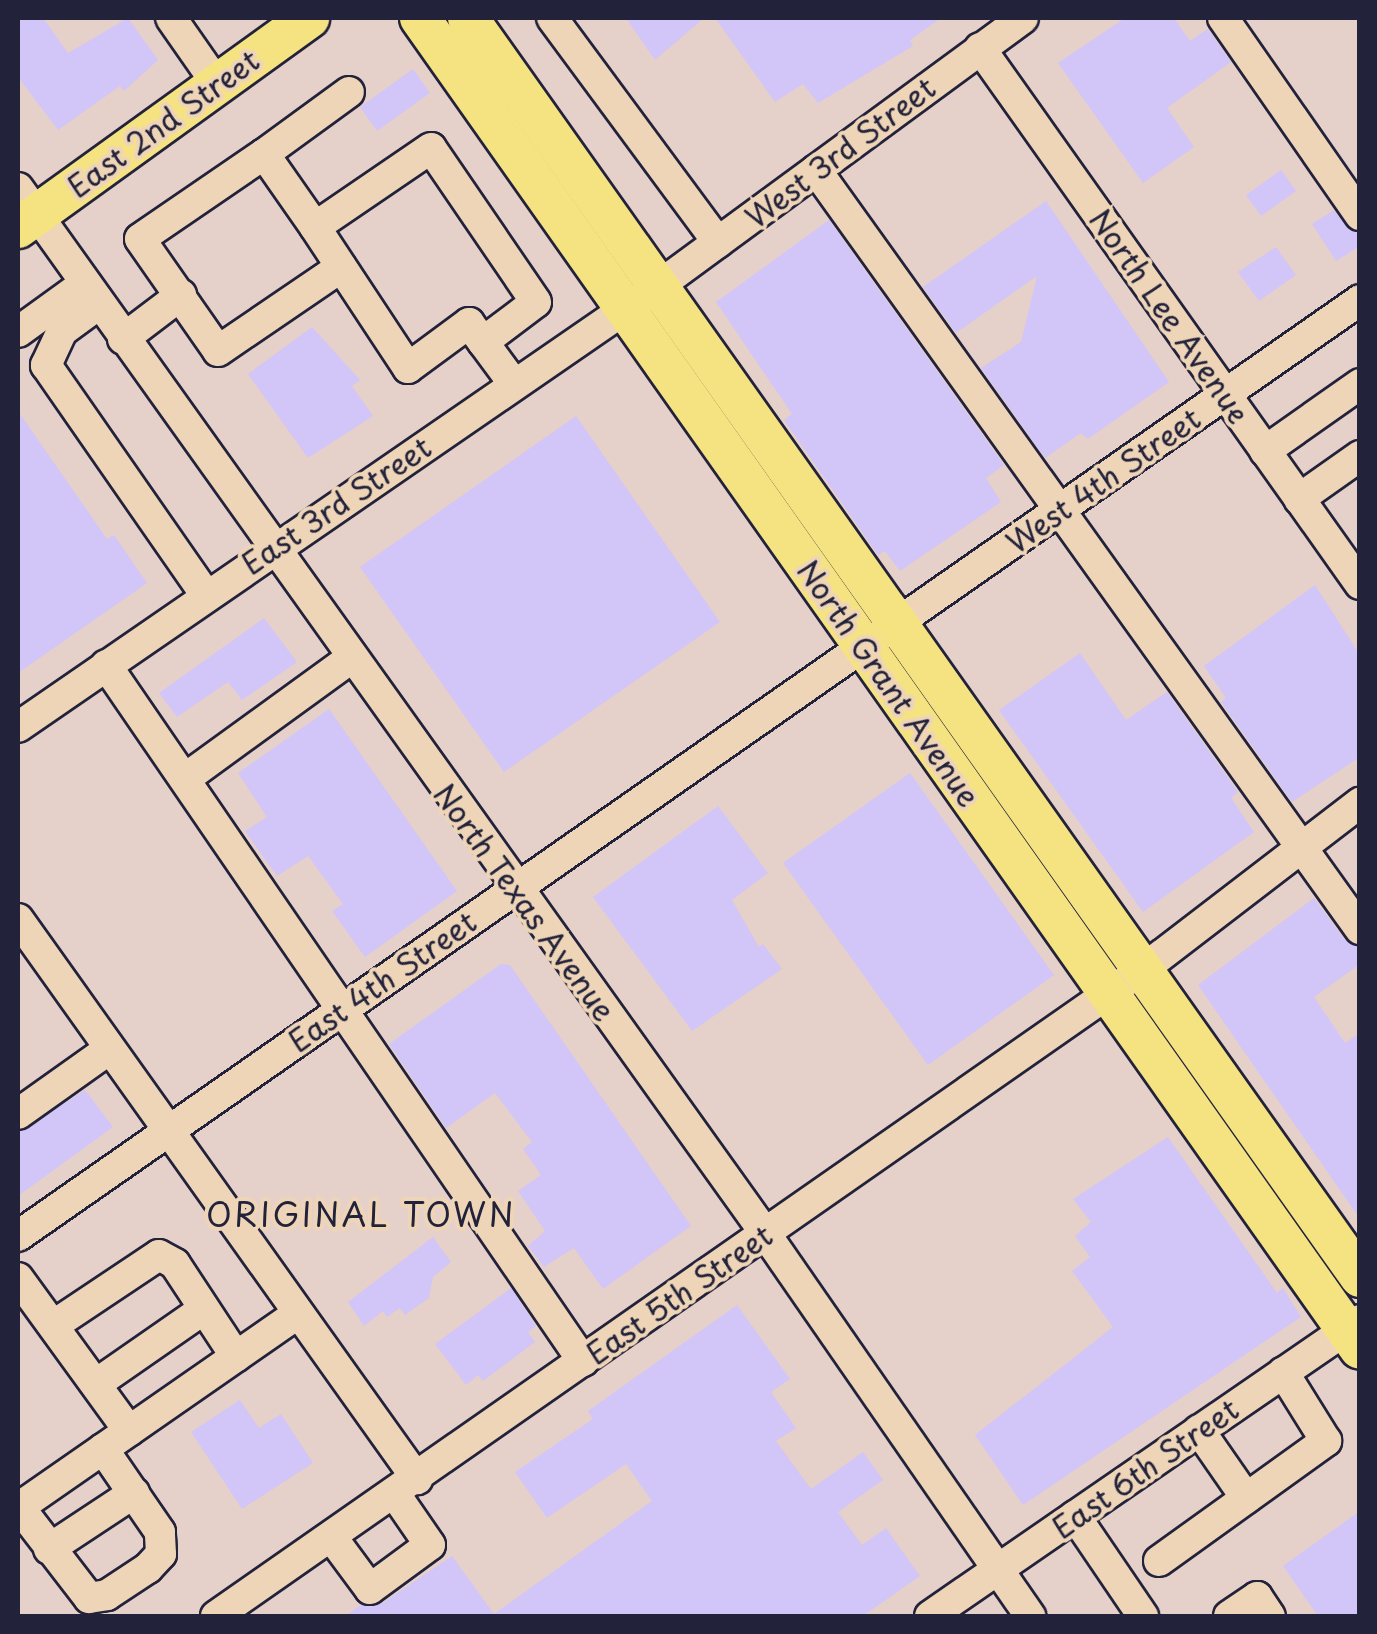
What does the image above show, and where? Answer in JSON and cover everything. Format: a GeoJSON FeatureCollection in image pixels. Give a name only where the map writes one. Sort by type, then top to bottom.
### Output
{"type":"FeatureCollection","features":[{"type":"Feature","properties":{"kind":"main road","name":"North Grant Avenue"},"geometry":{"type":"LineString","coordinates":[[420,18],[641,298],[879,635],[1108,994],[1355,1332]]}},
{"type":"Feature","properties":{"kind":"main road","name":"North Grant Avenue"},"geometry":{"type":"LineString","coordinates":[[468,18],[641,298]]}},
{"type":"Feature","properties":{"kind":"main road","name":"East 2nd Street"},"geometry":{"type":"LineString","coordinates":[[24,210],[217,84],[305,19]]}},
{"type":"Feature","properties":{"kind":"main road","name":"North Grant Avenue"},"geometry":{"type":"LineString","coordinates":[[879,635],[1142,970],[1360,1277]]}},
{"type":"Feature","properties":{"kind":"street"},"geometry":{"type":"LineString","coordinates":[[552,18],[718,242]]}},
{"type":"Feature","properties":{"kind":"street","name":"West 3rd Street"},"geometry":{"type":"LineString","coordinates":[[641,298],[1023,18]]}},
{"type":"Feature","properties":{"kind":"street"},"geometry":{"type":"LineString","coordinates":[[1222,18],[1360,215]]}},
{"type":"Feature","properties":{"kind":"street"},"geometry":{"type":"LineString","coordinates":[[178,20],[217,84]]}},
{"type":"Feature","properties":{"kind":"street","name":"North Lee Avenue"},"geometry":{"type":"LineString","coordinates":[[980,48],[1360,584]]}},
{"type":"Feature","properties":{"kind":"street"},"geometry":{"type":"LineString","coordinates":[[341,267],[218,350],[140,239],[349,92]]}},
{"type":"Feature","properties":{"kind":"street"},"geometry":{"type":"LineString","coordinates":[[315,227],[431,148],[536,302],[483,342]]}},
{"type":"Feature","properties":{"kind":"street"},"geometry":{"type":"LineString","coordinates":[[264,154],[408,368],[469,323],[514,384]]}},
{"type":"Feature","properties":{"kind":"street"},"geometry":{"type":"LineString","coordinates":[[816,170],[1360,929]]}},
{"type":"Feature","properties":{"kind":"street","name":"North Texas Avenue"},"geometry":{"type":"LineString","coordinates":[[24,210],[92,294],[765,1234],[1030,1616]]}},
{"type":"Feature","properties":{"kind":"street"},"geometry":{"type":"LineString","coordinates":[[18,332],[92,294]]}},
{"type":"Feature","properties":{"kind":"street"},"geometry":{"type":"LineString","coordinates":[[92,294],[62,331],[46,364],[206,594]]}},
{"type":"Feature","properties":{"kind":"street"},"geometry":{"type":"LineString","coordinates":[[123,339],[181,295]]}},
{"type":"Feature","properties":{"kind":"street","name":"East 3rd Street"},"geometry":{"type":"LineString","coordinates":[[18,728],[272,548],[641,298]]}},
{"type":"Feature","properties":{"kind":"street","name":"West 4th Street"},"geometry":{"type":"LineString","coordinates":[[879,635],[1360,300]]}},
{"type":"Feature","properties":{"kind":"street"},"geometry":{"type":"LineString","coordinates":[[1266,451],[1360,384]]}},
{"type":"Feature","properties":{"kind":"street"},"geometry":{"type":"LineString","coordinates":[[1299,499],[1360,456]]}},
{"type":"Feature","properties":{"kind":"street","name":"East 4th Street"},"geometry":{"type":"LineString","coordinates":[[18,1236],[879,635]]}},
{"type":"Feature","properties":{"kind":"street"},"geometry":{"type":"LineString","coordinates":[[186,778],[351,658]]}},
{"type":"Feature","properties":{"kind":"street"},"geometry":{"type":"LineString","coordinates":[[106,665],[346,1007],[584,1361]]}},
{"type":"Feature","properties":{"kind":"street","name":"East 5th Street"},"geometry":{"type":"LineString","coordinates":[[216,1616],[333,1539],[1142,970],[1360,803]]}},
{"type":"Feature","properties":{"kind":"street"},"geometry":{"type":"LineString","coordinates":[[18,919],[298,1314],[406,1486],[430,1545],[370,1588],[333,1539]]}},
{"type":"Feature","properties":{"kind":"street"},"geometry":{"type":"LineString","coordinates":[[18,1114],[108,1050]]}},
{"type":"Feature","properties":{"kind":"street"},"geometry":{"type":"LineString","coordinates":[[54,1325],[142,1260],[158,1256],[175,1264],[236,1357]]}},
{"type":"Feature","properties":{"kind":"street"},"geometry":{"type":"LineString","coordinates":[[18,1278],[130,1430]]}},
{"type":"Feature","properties":{"kind":"street"},"geometry":{"type":"LineString","coordinates":[[96,1384],[204,1308]]}},
{"type":"Feature","properties":{"kind":"street"},"geometry":{"type":"LineString","coordinates":[[103,1449],[160,1532],[161,1554],[106,1595],[88,1598],[18,1508],[130,1430],[298,1314]]}},
{"type":"Feature","properties":{"kind":"street","name":"East 6th Street"},"geometry":{"type":"LineString","coordinates":[[930,1616],[1283,1372],[1355,1332]]}},
{"type":"Feature","properties":{"kind":"street"},"geometry":{"type":"LineString","coordinates":[[1159,1561],[1326,1441],[1283,1372]]}},
{"type":"Feature","properties":{"kind":"street"},"geometry":{"type":"LineString","coordinates":[[1199,1430],[1246,1498]]}},
{"type":"Feature","properties":{"kind":"street"},"geometry":{"type":"LineString","coordinates":[[49,1548],[134,1494]]}},
{"type":"Feature","properties":{"kind":"street"},"geometry":{"type":"LineString","coordinates":[[1075,1516],[1143,1616]]}},
{"type":"Feature","properties":{"kind":"street"},"geometry":{"type":"LineString","coordinates":[[1229,1616],[1257,1597],[1270,1616]]}},
{"type":"Feature","properties":{"kind":"shaded area"},"geometry":{"type":"Polygon","coordinates":[[[18,18],[1359,18],[1359,1616],[18,1616],[18,18]]]}},
{"type":"Feature","properties":{"kind":"building"},"geometry":{"type":"Polygon","coordinates":[[[18,18],[43,18],[68,53],[128,18],[158,60],[124,91],[120,86],[58,130],[18,77],[18,18]]]}},
{"type":"Feature","properties":{"kind":"building"},"geometry":{"type":"Polygon","coordinates":[[[626,18],[704,18],[655,60],[626,18]]]}},
{"type":"Feature","properties":{"kind":"building"},"geometry":{"type":"Polygon","coordinates":[[[715,18],[941,18],[910,40],[913,46],[818,103],[803,84],[775,102],[715,18]]]}},
{"type":"Feature","properties":{"kind":"building"},"geometry":{"type":"Polygon","coordinates":[[[1125,18],[1174,18],[1190,41],[1208,29],[1231,62],[1167,108],[1194,147],[1143,183],[1058,63],[1125,18]]]}},
{"type":"Feature","properties":{"kind":"building"},"geometry":{"type":"Polygon","coordinates":[[[413,69],[430,93],[377,131],[360,107],[413,69]]]}},
{"type":"Feature","properties":{"kind":"building"},"geometry":{"type":"Polygon","coordinates":[[[1281,170],[1296,191],[1261,216],[1246,195],[1281,170]]]}},
{"type":"Feature","properties":{"kind":"building"},"geometry":{"type":"Polygon","coordinates":[[[1046,201],[1169,382],[1088,439],[1081,433],[1045,458],[981,368],[1021,342],[1037,276],[956,333],[923,287],[1046,201]]]}},
{"type":"Feature","properties":{"kind":"building"},"geometry":{"type":"Polygon","coordinates":[[[1334,210],[1360,234],[1360,246],[1336,261],[1312,224],[1334,210]]]}},
{"type":"Feature","properties":{"kind":"building"},"geometry":{"type":"Polygon","coordinates":[[[829,220],[1004,465],[986,478],[1001,502],[900,571],[885,551],[878,555],[784,420],[792,414],[716,302],[829,220]]]}},
{"type":"Feature","properties":{"kind":"building"},"geometry":{"type":"Polygon","coordinates":[[[1276,247],[1296,275],[1259,301],[1238,272],[1276,247]]]}},
{"type":"Feature","properties":{"kind":"building"},"geometry":{"type":"Polygon","coordinates":[[[312,327],[360,380],[352,386],[373,416],[308,458],[248,374],[312,327]]]}},
{"type":"Feature","properties":{"kind":"building"},"geometry":{"type":"Polygon","coordinates":[[[18,411],[107,539],[114,535],[147,583],[18,673],[18,411]]]}},
{"type":"Feature","properties":{"kind":"building"},"geometry":{"type":"Polygon","coordinates":[[[576,416],[720,622],[504,772],[360,567],[576,416]]]}},
{"type":"Feature","properties":{"kind":"building"},"geometry":{"type":"Polygon","coordinates":[[[1315,585],[1360,655],[1360,757],[1292,802],[1221,702],[1226,698],[1204,666],[1315,585]]]}},
{"type":"Feature","properties":{"kind":"building"},"geometry":{"type":"Polygon","coordinates":[[[264,618],[297,662],[242,700],[228,682],[177,717],[159,693],[264,618]]]}},
{"type":"Feature","properties":{"kind":"building"},"geometry":{"type":"Polygon","coordinates":[[[1080,653],[1126,720],[1167,692],[1238,792],[1231,798],[1254,832],[1143,912],[999,710],[1080,653]]]}},
{"type":"Feature","properties":{"kind":"building"},"geometry":{"type":"Polygon","coordinates":[[[329,709],[457,891],[365,957],[332,911],[343,904],[308,856],[277,876],[245,831],[267,817],[238,773],[329,709]]]}},
{"type":"Feature","properties":{"kind":"building"},"geometry":{"type":"Polygon","coordinates":[[[910,773],[1054,975],[928,1065],[783,863],[910,773]]]}},
{"type":"Feature","properties":{"kind":"building"},"geometry":{"type":"Polygon","coordinates":[[[718,806],[768,873],[732,900],[759,947],[763,944],[782,969],[692,1031],[593,897],[718,806]]]}},
{"type":"Feature","properties":{"kind":"building"},"geometry":{"type":"Polygon","coordinates":[[[1314,898],[1345,940],[1360,947],[1360,964],[1314,997],[1345,1043],[1360,1033],[1360,1219],[1198,985],[1314,898]]]}},
{"type":"Feature","properties":{"kind":"building"},"geometry":{"type":"Polygon","coordinates":[[[501,964],[510,965],[691,1226],[603,1289],[574,1248],[544,1267],[528,1246],[545,1231],[518,1191],[541,1175],[523,1149],[532,1142],[495,1093],[446,1128],[389,1044],[501,964]]]}},
{"type":"Feature","properties":{"kind":"building"},"geometry":{"type":"Polygon","coordinates":[[[85,1090],[113,1127],[18,1196],[18,1133],[85,1090]]]}},
{"type":"Feature","properties":{"kind":"building"},"geometry":{"type":"Polygon","coordinates":[[[1168,1137],[1277,1293],[1283,1288],[1301,1317],[1023,1505],[975,1435],[1113,1327],[1072,1271],[1090,1257],[1075,1236],[1091,1222],[1073,1199],[1168,1137]]]}},
{"type":"Feature","properties":{"kind":"building"},"geometry":{"type":"Polygon","coordinates":[[[433,1237],[451,1262],[433,1277],[429,1298],[405,1315],[400,1308],[387,1317],[383,1311],[364,1326],[348,1302],[433,1237]]]}},
{"type":"Feature","properties":{"kind":"building"},"geometry":{"type":"Polygon","coordinates":[[[511,1288],[536,1326],[528,1332],[535,1342],[483,1381],[478,1375],[466,1385],[435,1344],[511,1288]]]}},
{"type":"Feature","properties":{"kind":"building"},"geometry":{"type":"Polygon","coordinates":[[[737,1305],[790,1379],[771,1392],[796,1428],[776,1441],[811,1489],[863,1452],[883,1480],[838,1512],[862,1545],[886,1528],[920,1576],[863,1616],[345,1616],[361,1605],[381,1604],[452,1556],[494,1614],[652,1501],[626,1464],[547,1518],[515,1472],[593,1419],[588,1411],[737,1305]]]}},
{"type":"Feature","properties":{"kind":"building"},"geometry":{"type":"Polygon","coordinates":[[[240,1400],[259,1428],[281,1414],[313,1463],[242,1509],[191,1432],[240,1400]]]}},
{"type":"Feature","properties":{"kind":"building"},"geometry":{"type":"Polygon","coordinates":[[[1360,1511],[1360,1616],[1318,1616],[1283,1566],[1360,1511]]]}},
{"type":"Feature","properties":{"kind":"district","name":"ORIGINAL TOWN"},"geometry":{"type":"Point","coordinates":[361,1214]}}]}
